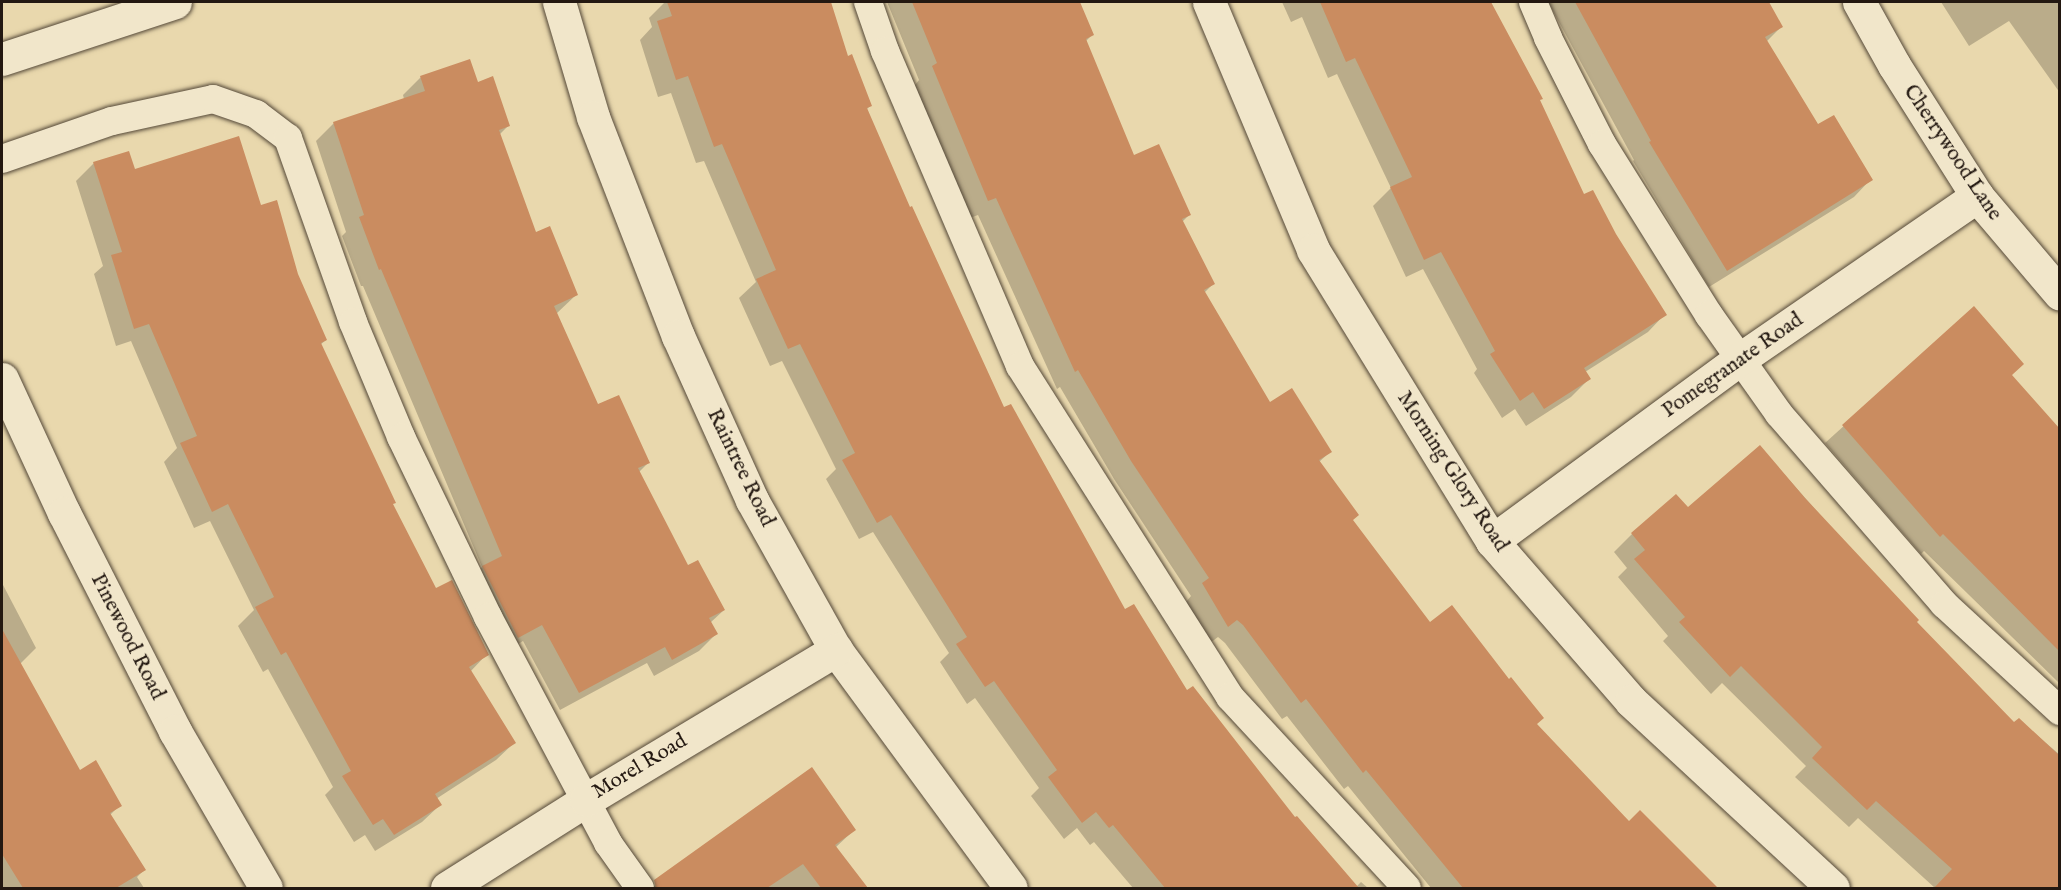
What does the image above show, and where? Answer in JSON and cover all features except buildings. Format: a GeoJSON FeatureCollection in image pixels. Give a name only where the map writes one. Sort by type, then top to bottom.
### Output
{"type":"FeatureCollection","features":[{"type":"Feature","properties":{"kind":"street"},"geometry":{"type":"LineString","coordinates":[[2,59],[175,2]]}},
{"type":"Feature","properties":{"kind":"street","name":"Raintree Road"},"geometry":{"type":"LineString","coordinates":[[559,2],[592,117],[678,336],[752,500],[836,650],[1011,888]]}},
{"type":"Feature","properties":{"kind":"street","name":"Morning Glory Road"},"geometry":{"type":"LineString","coordinates":[[1209,2],[1313,250],[1492,541],[1631,701],[1833,888]]}},
{"type":"Feature","properties":{"kind":"street","name":"Cherrywood Lane"},"geometry":{"type":"LineString","coordinates":[[1858,2],[1894,65],[1977,196],[2060,294]]}},
{"type":"Feature","properties":{"kind":"street","name":"Pomegranate Road"},"geometry":{"type":"LineString","coordinates":[[1492,541],[1740,359],[1977,196]]}},
{"type":"Feature","properties":{"kind":"street","name":"Pinewood Road"},"geometry":{"type":"LineString","coordinates":[[2,379],[64,513],[170,721],[266,888]]}},
{"type":"Feature","properties":{"kind":"street","name":"Morel Road"},"geometry":{"type":"LineString","coordinates":[[447,888],[586,800],[836,650]]}},
{"type":"Feature","properties":{"kind":"lane"},"geometry":{"type":"LineString","coordinates":[[868,2],[885,51],[1020,366],[1230,698],[1387,870],[1407,888]]}},
{"type":"Feature","properties":{"kind":"lane"},"geometry":{"type":"LineString","coordinates":[[1533,2],[1548,38],[1602,144],[1709,315],[1779,414],[1944,604],[2060,711]]}},
{"type":"Feature","properties":{"kind":"lane"},"geometry":{"type":"LineString","coordinates":[[2,159],[112,121],[213,99],[256,114],[288,138],[353,322],[401,437],[488,617],[608,843],[640,888]]}}]}
